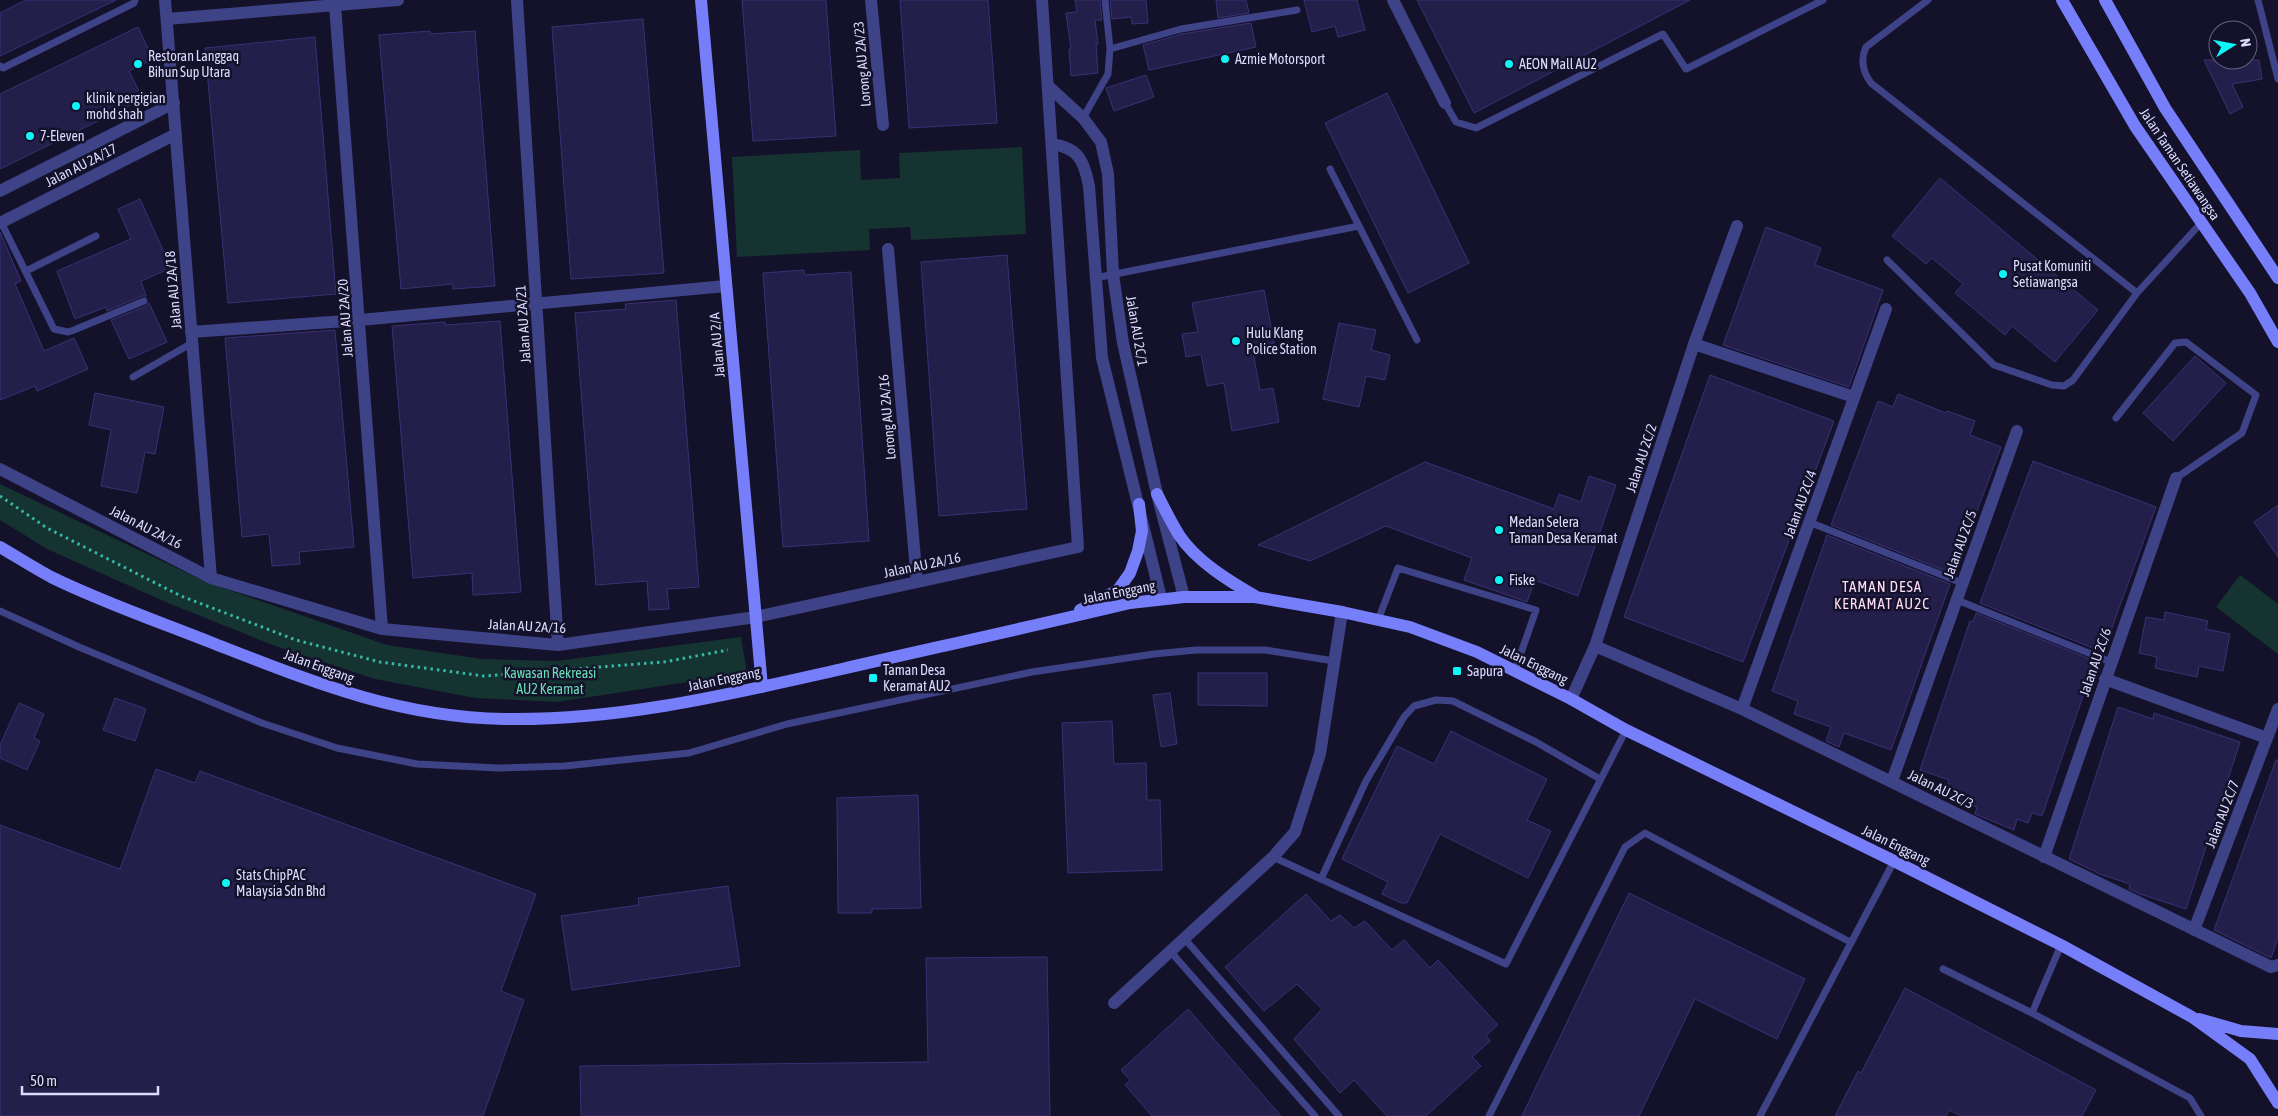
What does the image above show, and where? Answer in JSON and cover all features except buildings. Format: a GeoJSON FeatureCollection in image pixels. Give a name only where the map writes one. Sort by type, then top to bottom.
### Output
{"type":"FeatureCollection","features":[{"type":"Feature","properties":{"kind":"main road","name":"Jalan AU 2/A"},"geometry":{"type":"LineString","coordinates":[[701,0],[762,687]]}},
{"type":"Feature","properties":{"kind":"main road","name":"Jalan Taman Setiawangsa"},"geometry":{"type":"LineString","coordinates":[[2105,0],[2165,108],[2278,278]]}},
{"type":"Feature","properties":{"kind":"main road","name":"Jalan Taman Setiawangsa"},"geometry":{"type":"LineString","coordinates":[[2062,2],[2135,126],[2250,293],[2278,342]]}},
{"type":"Feature","properties":{"kind":"main road"},"geometry":{"type":"LineString","coordinates":[[1157,494],[1180,537],[1207,565],[1228,581],[1255,597]]}},
{"type":"Feature","properties":{"kind":"main road"},"geometry":{"type":"LineString","coordinates":[[1062,619],[1118,590],[1130,573],[1138,552],[1142,531],[1139,504]]}},
{"type":"Feature","properties":{"kind":"main road","name":"Jalan Enggang"},"geometry":{"type":"LineString","coordinates":[[0,547],[50,576],[121,607],[330,688],[390,705],[444,714],[502,719],[565,718],[683,703],[762,687],[1130,602],[1161,598],[1255,597],[1342,612],[1410,627],[1477,652],[1515,670],[1626,730],[2061,945],[2192,1017],[2250,1059],[2278,1103]]}},
{"type":"Feature","properties":{"kind":"main road","name":"Jalan Enggang"},"geometry":{"type":"LineString","coordinates":[[2192,1017],[2241,1032],[2278,1034]]}},
{"type":"Feature","properties":{"kind":"street","name":"Jalan AU 2A/18"},"geometry":{"type":"LineString","coordinates":[[166,0],[211,578]]}},
{"type":"Feature","properties":{"kind":"street"},"geometry":{"type":"LineString","coordinates":[[167,19],[398,0]]}},
{"type":"Feature","properties":{"kind":"street","name":"Jalan AU 2A/21"},"geometry":{"type":"LineString","coordinates":[[517,0],[558,645]]}},
{"type":"Feature","properties":{"kind":"street","name":"Lorong AU 2A/23"},"geometry":{"type":"LineString","coordinates":[[871,0],[883,125]]}},
{"type":"Feature","properties":{"kind":"street"},"geometry":{"type":"LineString","coordinates":[[1042,0],[1052,144],[1067,146],[1077,155],[1086,169],[1089,186],[1102,358],[1161,598]]}},
{"type":"Feature","properties":{"kind":"street"},"geometry":{"type":"LineString","coordinates":[[1393,0],[1445,103]]}},
{"type":"Feature","properties":{"kind":"street","name":"Jalan AU 2A/20"},"geometry":{"type":"LineString","coordinates":[[335,5],[382,629]]}},
{"type":"Feature","properties":{"kind":"street","name":"Jalan AU 2C/1"},"geometry":{"type":"LineString","coordinates":[[1048,86],[1083,118],[1101,142],[1108,174],[1113,274],[1122,343],[1157,494],[1184,597]]}},
{"type":"Feature","properties":{"kind":"street","name":"Jalan AU 2A/17"},"geometry":{"type":"LineString","coordinates":[[0,191],[174,103]]}},
{"type":"Feature","properties":{"kind":"street","name":"Jalan AU 2A/17"},"geometry":{"type":"LineString","coordinates":[[1,223],[176,134]]}},
{"type":"Feature","properties":{"kind":"street","name":"Jalan AU 2A/16"},"geometry":{"type":"LineString","coordinates":[[0,469],[211,578],[382,629],[558,645],[756,617],[1078,547],[1052,144]]}},
{"type":"Feature","properties":{"kind":"street","name":"Jalan AU 2C/2"},"geometry":{"type":"LineString","coordinates":[[1571,699],[1595,646],[1694,344],[1736,226]]}},
{"type":"Feature","properties":{"kind":"street","name":"Lorong AU 2A/16"},"geometry":{"type":"LineString","coordinates":[[888,249],[917,582]]}},
{"type":"Feature","properties":{"kind":"street"},"geometry":{"type":"LineString","coordinates":[[192,338],[360,320],[726,286]]}},
{"type":"Feature","properties":{"kind":"street","name":"Jalan AU 2C/4"},"geometry":{"type":"LineString","coordinates":[[1742,710],[1886,309]]}},
{"type":"Feature","properties":{"kind":"street"},"geometry":{"type":"LineString","coordinates":[[1694,344],[1854,397]]}},
{"type":"Feature","properties":{"kind":"street","name":"Jalan AU 2C/5"},"geometry":{"type":"LineString","coordinates":[[1892,781],[2017,431]]}},
{"type":"Feature","properties":{"kind":"street","name":"Jalan AU 2C/6"},"geometry":{"type":"LineString","coordinates":[[2044,857],[2176,478]]}},
{"type":"Feature","properties":{"kind":"street"},"geometry":{"type":"LineString","coordinates":[[1114,1003],[1273,857],[1296,832],[1306,805],[1320,754],[1342,612]]}},
{"type":"Feature","properties":{"kind":"street","name":"Jalan AU 2C/3"},"geometry":{"type":"LineString","coordinates":[[1595,646],[1742,710],[1892,781],[2194,930],[2274,966]]}},
{"type":"Feature","properties":{"kind":"street"},"geometry":{"type":"LineString","coordinates":[[2105,679],[2267,738]]}},
{"type":"Feature","properties":{"kind":"street","name":"Jalan AU 2C/7"},"geometry":{"type":"LineString","coordinates":[[2194,930],[2267,738],[2275,724],[2278,709]]}},
{"type":"Feature","properties":{"kind":"lane"},"geometry":{"type":"LineString","coordinates":[[0,66],[3,68],[134,3],[135,0]]}},
{"type":"Feature","properties":{"kind":"lane"},"geometry":{"type":"LineString","coordinates":[[1083,118],[1108,74],[1110,49],[1105,0]]}},
{"type":"Feature","properties":{"kind":"lane"},"geometry":{"type":"LineString","coordinates":[[1445,103],[1456,122],[1476,128],[1663,34],[1686,69],[1823,0]]}},
{"type":"Feature","properties":{"kind":"lane"},"geometry":{"type":"LineString","coordinates":[[1928,0],[1866,47],[1862,55],[1864,75],[1871,83],[2137,294]]}},
{"type":"Feature","properties":{"kind":"lane"},"geometry":{"type":"LineString","coordinates":[[2258,0],[2278,79]]}},
{"type":"Feature","properties":{"kind":"lane"},"geometry":{"type":"LineString","coordinates":[[1110,49],[1181,29],[1297,10]]}},
{"type":"Feature","properties":{"kind":"lane"},"geometry":{"type":"LineString","coordinates":[[1330,169],[1417,340]]}},
{"type":"Feature","properties":{"kind":"lane"},"geometry":{"type":"LineString","coordinates":[[1,223],[54,329],[68,332],[144,300]]}},
{"type":"Feature","properties":{"kind":"lane"},"geometry":{"type":"LineString","coordinates":[[1887,260],[1994,365],[2052,385],[2064,386],[2073,380],[2137,294],[2201,224]]}},
{"type":"Feature","properties":{"kind":"lane"},"geometry":{"type":"LineString","coordinates":[[1095,278],[1359,226]]}},
{"type":"Feature","properties":{"kind":"lane"},"geometry":{"type":"LineString","coordinates":[[26,271],[96,236]]}},
{"type":"Feature","properties":{"kind":"lane"},"geometry":{"type":"LineString","coordinates":[[0,242],[9,237]]}},
{"type":"Feature","properties":{"kind":"lane"},"geometry":{"type":"LineString","coordinates":[[133,377],[192,338]]}},
{"type":"Feature","properties":{"kind":"lane"},"geometry":{"type":"LineString","coordinates":[[2116,418],[2175,343],[2186,342],[2256,395],[2242,433],[2176,478]]}},
{"type":"Feature","properties":{"kind":"lane"},"geometry":{"type":"LineString","coordinates":[[1809,522],[1962,583]]}},
{"type":"Feature","properties":{"kind":"lane"},"geometry":{"type":"LineString","coordinates":[[1378,620],[1398,568],[1536,610],[1515,670]]}},
{"type":"Feature","properties":{"kind":"lane"},"geometry":{"type":"LineString","coordinates":[[1957,600],[2111,662]]}},
{"type":"Feature","properties":{"kind":"lane"},"geometry":{"type":"LineString","coordinates":[[0,611],[79,647],[253,719],[337,748],[417,764],[498,768],[565,766],[689,753],[787,724],[1032,672],[1154,654],[1196,650],[1265,650],[1334,661]]}},
{"type":"Feature","properties":{"kind":"lane"},"geometry":{"type":"LineString","coordinates":[[1321,879],[1366,781],[1404,717],[1414,706],[1436,700],[1453,702],[1536,742],[1600,779]]}},
{"type":"Feature","properties":{"kind":"lane"},"geometry":{"type":"LineString","coordinates":[[1273,857],[1506,964],[1626,730]]}},
{"type":"Feature","properties":{"kind":"lane"},"geometry":{"type":"LineString","coordinates":[[1489,1116],[1625,847],[1645,833],[1850,942]]}},
{"type":"Feature","properties":{"kind":"lane"},"geometry":{"type":"LineString","coordinates":[[1760,1116],[1894,861]]}},
{"type":"Feature","properties":{"kind":"lane"},"geometry":{"type":"LineString","coordinates":[[1184,938],[1339,1116]]}},
{"type":"Feature","properties":{"kind":"lane"},"geometry":{"type":"LineString","coordinates":[[2032,1013],[2061,945]]}},
{"type":"Feature","properties":{"kind":"lane"},"geometry":{"type":"LineString","coordinates":[[1170,951],[1315,1116]]}},
{"type":"Feature","properties":{"kind":"lane"},"geometry":{"type":"LineString","coordinates":[[1943,969],[2032,1013],[2190,1098],[2201,1116]]}},
{"type":"Feature","properties":{"kind":"green space"},"geometry":{"type":"Polygon","coordinates":[[[1022,147],[1026,234],[911,240],[910,227],[869,229],[870,250],[737,257],[732,157],[860,150],[861,180],[900,178],[899,153],[1022,147]]]}},
{"type":"Feature","properties":{"kind":"green space","name":"Kawasan Rekreasi AU2 Keramat"},"geometry":{"type":"Polygon","coordinates":[[[0,484],[206,582],[387,645],[482,659],[557,661],[741,637],[747,673],[557,702],[475,698],[375,679],[275,646],[168,603],[47,549],[0,520],[0,484]]]}},
{"type":"Feature","properties":{"kind":"green space"},"geometry":{"type":"Polygon","coordinates":[[[2240,575],[2278,604],[2278,654],[2216,607],[2240,575]]]}},
{"type":"Feature","properties":{"kind":"place","name":"Azmie Motorsport"},"geometry":{"type":"Point","coordinates":[1225,59]}},
{"type":"Feature","properties":{"kind":"place","name":"Restoran Langgaq Bihun Sup Utara"},"geometry":{"type":"Point","coordinates":[138,64]}},
{"type":"Feature","properties":{"kind":"place","name":"AEON Mall AU2"},"geometry":{"type":"Point","coordinates":[1509,64]}},
{"type":"Feature","properties":{"kind":"place","name":"klinik pergigian mohd shah"},"geometry":{"type":"Point","coordinates":[76,106]}},
{"type":"Feature","properties":{"kind":"place","name":"7-Eleven"},"geometry":{"type":"Point","coordinates":[30,136]}},
{"type":"Feature","properties":{"kind":"place","name":"Pusat Komuniti Setiawangsa"},"geometry":{"type":"Point","coordinates":[2003,274]}},
{"type":"Feature","properties":{"kind":"place","name":"Hulu Klang Police Station"},"geometry":{"type":"Point","coordinates":[1236,341]}},
{"type":"Feature","properties":{"kind":"place","name":"Medan Selera Taman Desa Keramat"},"geometry":{"type":"Point","coordinates":[1499,530]}},
{"type":"Feature","properties":{"kind":"place","name":"Fiske"},"geometry":{"type":"Point","coordinates":[1499,580]}},
{"type":"Feature","properties":{"kind":"place","name":"Sapura"},"geometry":{"type":"Point","coordinates":[1457,671]}},
{"type":"Feature","properties":{"kind":"place","name":"Taman Desa Keramat AU2"},"geometry":{"type":"Point","coordinates":[873,678]}},
{"type":"Feature","properties":{"kind":"place","name":"Stats ChipPAC Malaysia Sdn Bhd"},"geometry":{"type":"Point","coordinates":[226,883]}},
{"type":"Feature","properties":{"kind":"district","name":"TAMAN DESA KERAMAT AU2C"},"geometry":{"type":"Point","coordinates":[1882,594]}}]}
